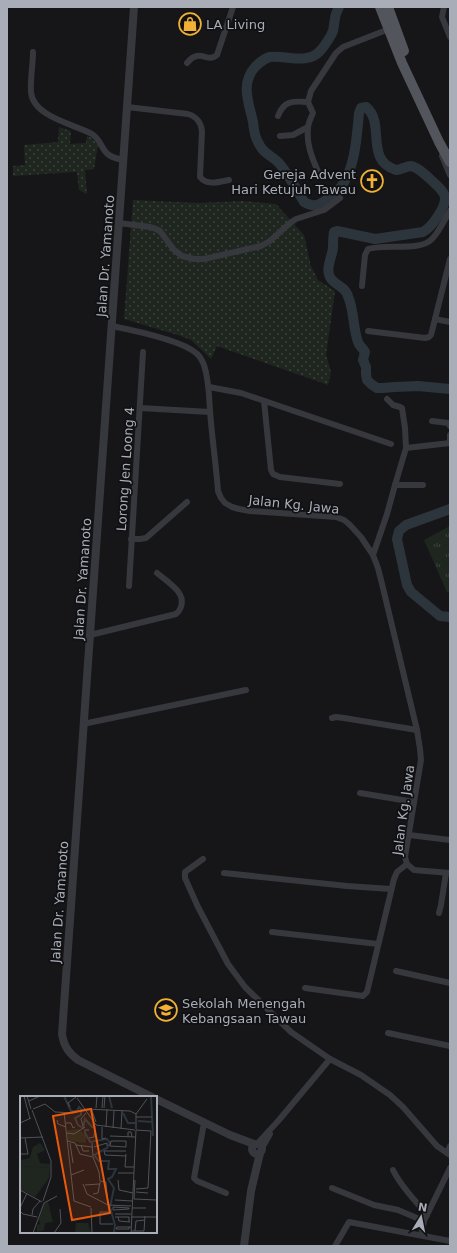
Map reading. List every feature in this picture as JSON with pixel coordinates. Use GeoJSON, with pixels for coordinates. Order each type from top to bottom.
{"type":"FeatureCollection","features":[{"type":"Feature","properties":{"kind":"main road"},"geometry":{"type":"LineString","coordinates":[[373,7],[390,26]]}},
{"type":"Feature","properties":{"kind":"main road"},"geometry":{"type":"LineString","coordinates":[[380,7],[408,62],[414,88],[442,150],[450,162]]}},
{"type":"Feature","properties":{"kind":"main road"},"geometry":{"type":"LineString","coordinates":[[390,7],[390,26]]}},
{"type":"Feature","properties":{"kind":"street"},"geometry":{"type":"LineString","coordinates":[[187,63],[192,57],[198,55],[211,58],[215,58],[218,55],[233,7]]}},
{"type":"Feature","properties":{"kind":"street"},"geometry":{"type":"LineString","coordinates":[[444,7],[442,17],[450,37]]}},
{"type":"Feature","properties":{"kind":"street","name":"Jalan Dr. Yamanoto"},"geometry":{"type":"LineString","coordinates":[[134,8],[62,1025],[63,1042],[66,1049],[78,1060],[150,1096]]}},
{"type":"Feature","properties":{"kind":"street"},"geometry":{"type":"LineString","coordinates":[[319,174],[311,156],[308,140],[308,127],[312,113],[308,102],[314,85],[336,53],[343,47],[390,26]]}},
{"type":"Feature","properties":{"kind":"street"},"geometry":{"type":"LineString","coordinates":[[33,52],[31,92],[32,99],[36,105],[56,119],[98,138],[106,153],[110,156],[123,160]]}},
{"type":"Feature","properties":{"kind":"street"},"geometry":{"type":"LineString","coordinates":[[278,116],[283,106],[287,104],[308,102]]}},
{"type":"Feature","properties":{"kind":"street"},"geometry":{"type":"LineString","coordinates":[[127,107],[188,114],[193,116],[201,125],[202,131],[200,177],[202,180],[213,183],[229,180]]}},
{"type":"Feature","properties":{"kind":"street"},"geometry":{"type":"LineString","coordinates":[[280,136],[293,134],[308,127]]}},
{"type":"Feature","properties":{"kind":"street"},"geometry":{"type":"LineString","coordinates":[[442,150],[442,156],[450,175]]}},
{"type":"Feature","properties":{"kind":"street"},"geometry":{"type":"LineString","coordinates":[[119,223],[156,229],[160,231],[174,250],[182,256],[194,259],[204,259],[261,246],[270,241],[290,222],[324,210],[340,198]]}},
{"type":"Feature","properties":{"kind":"street"},"geometry":{"type":"LineString","coordinates":[[362,286],[365,255],[368,249],[428,243],[450,211]]}},
{"type":"Feature","properties":{"kind":"street"},"geometry":{"type":"LineString","coordinates":[[368,331],[425,338],[429,337],[431,335],[450,260]]}},
{"type":"Feature","properties":{"kind":"street"},"geometry":{"type":"LineString","coordinates":[[435,318],[450,322]]}},
{"type":"Feature","properties":{"kind":"street","name":"Jalan Kg. Jawa"},"geometry":{"type":"LineString","coordinates":[[112,326],[186,346],[197,353],[203,362],[209,387],[218,490],[225,503],[236,508],[250,511],[336,517],[344,520],[354,529],[373,555],[380,574],[417,730],[420,749],[421,760],[405,857],[407,864],[414,870],[448,873]]}},
{"type":"Feature","properties":{"kind":"street","name":"Lorong Jen Loong 4"},"geometry":{"type":"LineString","coordinates":[[129,586],[143,352]]}},
{"type":"Feature","properties":{"kind":"street"},"geometry":{"type":"LineString","coordinates":[[209,387],[241,393],[391,444]]}},
{"type":"Feature","properties":{"kind":"street"},"geometry":{"type":"LineString","coordinates":[[373,555],[387,514],[406,448],[402,408],[400,406],[392,405],[387,399]]}},
{"type":"Feature","properties":{"kind":"street"},"geometry":{"type":"LineString","coordinates":[[264,401],[271,470],[273,474],[280,477],[340,484]]}},
{"type":"Feature","properties":{"kind":"street"},"geometry":{"type":"LineString","coordinates":[[140,408],[210,412]]}},
{"type":"Feature","properties":{"kind":"street"},"geometry":{"type":"LineString","coordinates":[[432,421],[448,423],[450,426]]}},
{"type":"Feature","properties":{"kind":"street"},"geometry":{"type":"LineString","coordinates":[[406,448],[450,443],[450,435]]}},
{"type":"Feature","properties":{"kind":"street"},"geometry":{"type":"LineString","coordinates":[[395,485],[423,485]]}},
{"type":"Feature","properties":{"kind":"street"},"geometry":{"type":"LineString","coordinates":[[131,539],[140,540],[146,538],[187,502]]}},
{"type":"Feature","properties":{"kind":"street"},"geometry":{"type":"LineString","coordinates":[[90,635],[176,614],[182,605],[179,592],[156,573]]}},
{"type":"Feature","properties":{"kind":"street"},"geometry":{"type":"LineString","coordinates":[[83,724],[246,690]]}},
{"type":"Feature","properties":{"kind":"street"},"geometry":{"type":"LineString","coordinates":[[332,718],[340,717],[417,730]]}},
{"type":"Feature","properties":{"kind":"street"},"geometry":{"type":"LineString","coordinates":[[360,793],[414,802]]}},
{"type":"Feature","properties":{"kind":"street"},"geometry":{"type":"LineString","coordinates":[[409,835],[450,840]]}},
{"type":"Feature","properties":{"kind":"street"},"geometry":{"type":"LineString","coordinates":[[203,859],[186,872],[185,878],[198,907],[228,964],[245,988],[291,1032],[330,1059],[361,1075],[390,1095],[408,1112],[436,1146],[448,1154],[450,1146]]}},
{"type":"Feature","properties":{"kind":"street"},"geometry":{"type":"LineString","coordinates":[[305,988],[363,996],[367,992],[394,879],[397,872],[407,864]]}},
{"type":"Feature","properties":{"kind":"street"},"geometry":{"type":"LineString","coordinates":[[224,873],[391,890]]}},
{"type":"Feature","properties":{"kind":"street"},"geometry":{"type":"LineString","coordinates":[[439,913],[442,906],[448,873]]}},
{"type":"Feature","properties":{"kind":"street"},"geometry":{"type":"LineString","coordinates":[[272,932],[378,944]]}},
{"type":"Feature","properties":{"kind":"street"},"geometry":{"type":"LineString","coordinates":[[396,971],[450,982]]}},
{"type":"Feature","properties":{"kind":"street"},"geometry":{"type":"LineString","coordinates":[[388,1033],[450,1046]]}},
{"type":"Feature","properties":{"kind":"street"},"geometry":{"type":"LineString","coordinates":[[244,1246],[256,1149],[330,1059]]}},
{"type":"Feature","properties":{"kind":"street"},"geometry":{"type":"LineString","coordinates":[[157,1099],[230,1135],[248,1147],[256,1149]]}},
{"type":"Feature","properties":{"kind":"street"},"geometry":{"type":"LineString","coordinates":[[204,1122],[194,1178],[197,1181],[226,1193]]}},
{"type":"Feature","properties":{"kind":"street"},"geometry":{"type":"LineString","coordinates":[[393,1170],[426,1218]]}},
{"type":"Feature","properties":{"kind":"street"},"geometry":{"type":"LineString","coordinates":[[421,1235],[426,1218],[450,1171]]}},
{"type":"Feature","properties":{"kind":"street"},"geometry":{"type":"LineString","coordinates":[[332,1188],[374,1205],[426,1218]]}},
{"type":"Feature","properties":{"kind":"street"},"geometry":{"type":"LineString","coordinates":[[336,1246],[349,1222],[450,1241]]}},
{"type":"Feature","properties":{"kind":"green space"},"geometry":{"type":"Polygon","coordinates":[[[59,127],[71,131],[70,144],[86,143],[87,136],[92,138],[98,145],[94,169],[85,170],[87,194],[79,190],[77,172],[13,176],[13,166],[25,165],[24,145],[58,142],[59,127]]]}},
{"type":"Feature","properties":{"kind":"green space"},"geometry":{"type":"Polygon","coordinates":[[[133,200],[199,203],[242,201],[276,204],[304,235],[311,266],[318,280],[335,291],[326,355],[331,372],[328,385],[217,346],[211,359],[191,340],[124,319],[133,200]]]}},
{"type":"Feature","properties":{"kind":"green space"},"geometry":{"type":"Polygon","coordinates":[[[450,526],[450,592],[447,592],[424,540],[450,526]]]}},
{"type":"Feature","properties":{"kind":"waterway"},"geometry":{"type":"LineString","coordinates":[[339,7],[332,33],[320,51],[315,55],[303,59],[270,57],[258,64],[250,73],[247,94],[255,134],[262,149],[276,160],[283,168],[304,202],[311,205],[317,205],[332,196],[345,181],[352,163],[359,113],[361,108],[366,107],[372,114],[375,122],[378,150],[386,165],[396,170],[409,166],[416,168],[441,190],[445,198],[442,209],[431,225],[423,232],[375,239],[337,231],[334,232],[333,248],[328,269],[330,277],[333,281],[345,290],[348,295],[358,342],[365,352],[363,360],[366,367],[367,380],[371,384],[377,388],[418,386],[450,389]]}},
{"type":"Feature","properties":{"kind":"waterway"},"geometry":{"type":"LineString","coordinates":[[450,509],[406,525],[399,531],[397,539],[407,585],[411,592],[440,616],[450,617]]}},
{"type":"Feature","properties":{"kind":"place","name":"LA Living"},"geometry":{"type":"Point","coordinates":[190,24]}},
{"type":"Feature","properties":{"kind":"place","name":"Gereja Advent Hari Ketujuh Tawau"},"geometry":{"type":"Point","coordinates":[372,181]}},
{"type":"Feature","properties":{"kind":"place","name":"Sekolah Menengah Kebangsaan Tawau"},"geometry":{"type":"Point","coordinates":[166,1010]}}]}
